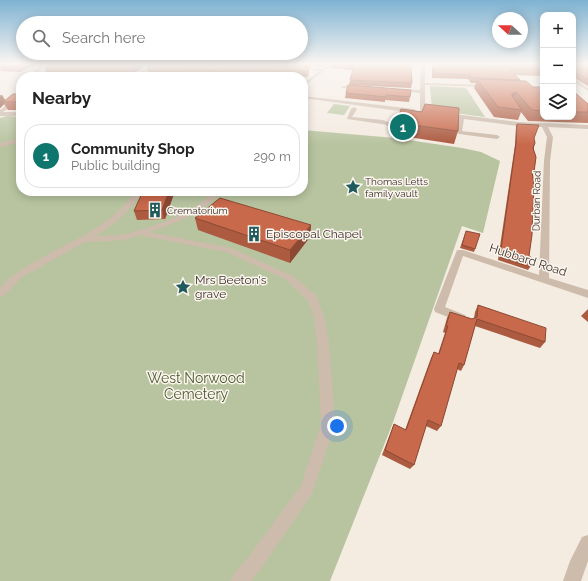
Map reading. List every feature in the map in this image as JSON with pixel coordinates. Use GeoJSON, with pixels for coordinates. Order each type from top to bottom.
{"type":"FeatureCollection","features":[{"type":"Feature","properties":{"kind":"street"},"geometry":{"type":"LineString","coordinates":[[409,91],[423,92],[422,113]]}},
{"type":"Feature","properties":{"kind":"street"},"geometry":{"type":"LineString","coordinates":[[0,113],[16,98]]}},
{"type":"Feature","properties":{"kind":"street"},"geometry":{"type":"LineString","coordinates":[[308,98],[356,108],[403,115],[412,111],[430,113]]}},
{"type":"Feature","properties":{"kind":"street"},"geometry":{"type":"LineString","coordinates":[[6,100],[14,100]]}},
{"type":"Feature","properties":{"kind":"street"},"geometry":{"type":"LineString","coordinates":[[356,108],[348,118],[383,122],[393,125]]}},
{"type":"Feature","properties":{"kind":"street"},"geometry":{"type":"LineString","coordinates":[[0,113],[16,114]]}},
{"type":"Feature","properties":{"kind":"street"},"geometry":{"type":"LineString","coordinates":[[438,114],[526,124],[588,127]]}},
{"type":"Feature","properties":{"kind":"street"},"geometry":{"type":"LineString","coordinates":[[462,117],[459,132],[497,137]]}},
{"type":"Feature","properties":{"kind":"street"},"geometry":{"type":"LineString","coordinates":[[521,117],[526,124]]}},
{"type":"Feature","properties":{"kind":"street","name":"Durban Road"},"geometry":{"type":"LineString","coordinates":[[544,125],[550,137],[547,161],[544,279]]}},
{"type":"Feature","properties":{"kind":"street"},"geometry":{"type":"LineString","coordinates":[[0,145],[16,141]]}},
{"type":"Feature","properties":{"kind":"street"},"geometry":{"type":"LineString","coordinates":[[0,293],[18,277],[119,217],[136,196]]}},
{"type":"Feature","properties":{"kind":"street"},"geometry":{"type":"LineString","coordinates":[[83,239],[125,237],[140,233],[173,222],[198,209],[213,196]]}},
{"type":"Feature","properties":{"kind":"street"},"geometry":{"type":"LineString","coordinates":[[140,233],[228,250],[290,278],[313,299],[319,317],[323,342],[328,424],[307,489],[256,562],[239,581]]}},
{"type":"Feature","properties":{"kind":"street","name":"Hubbard Road"},"geometry":{"type":"LineString","coordinates":[[468,320],[439,309],[460,252],[588,294]]}},
{"type":"Feature","properties":{"kind":"street"},"geometry":{"type":"LineString","coordinates":[[572,581],[576,567],[588,543]]}},
{"type":"Feature","properties":{"kind":"green space"},"geometry":{"type":"Polygon","coordinates":[[[430,91],[468,91],[485,117],[432,110],[430,91]]]}},
{"type":"Feature","properties":{"kind":"green space"},"geometry":{"type":"Polygon","coordinates":[[[334,104],[350,106],[344,115],[327,113],[334,104]]]}},
{"type":"Feature","properties":{"kind":"green space","name":"West Norwood Cemetery"},"geometry":{"type":"Polygon","coordinates":[[[7,116],[16,117],[16,196],[308,196],[308,130],[395,138],[462,148],[481,152],[500,161],[483,233],[462,226],[392,425],[330,581],[0,581],[0,118],[7,116]]]}},
{"type":"Feature","properties":{"kind":"building"},"geometry":{"type":"Polygon","coordinates":[[[346,91],[411,91],[410,97],[386,95],[386,97],[346,93],[346,91]]]}},
{"type":"Feature","properties":{"kind":"building"},"geometry":{"type":"Polygon","coordinates":[[[486,91],[540,91],[540,111],[532,110],[516,92],[512,94],[522,110],[498,107],[486,91]]]}},
{"type":"Feature","properties":{"kind":"building"},"geometry":{"type":"Polygon","coordinates":[[[13,94],[16,94],[16,102],[3,102],[13,94]]]}},
{"type":"Feature","properties":{"kind":"building"},"geometry":{"type":"Polygon","coordinates":[[[576,94],[588,104],[588,112],[576,112],[576,94]]]}},
{"type":"Feature","properties":{"kind":"building"},"geometry":{"type":"Polygon","coordinates":[[[425,104],[459,108],[458,131],[397,123],[401,109],[422,112],[425,104]]]}},
{"type":"Feature","properties":{"kind":"building"},"geometry":{"type":"Polygon","coordinates":[[[517,124],[539,125],[534,138],[535,143],[533,148],[536,157],[534,172],[532,171],[534,185],[532,235],[529,256],[531,257],[530,267],[500,257],[516,143],[517,124]]]}},
{"type":"Feature","properties":{"kind":"building"},"geometry":{"type":"Polygon","coordinates":[[[141,196],[167,196],[162,210],[134,211],[141,196]]]}},
{"type":"Feature","properties":{"kind":"building"},"geometry":{"type":"Polygon","coordinates":[[[220,198],[311,225],[290,250],[195,218],[220,198]]]}},
{"type":"Feature","properties":{"kind":"building"},"geometry":{"type":"Polygon","coordinates":[[[466,231],[480,234],[475,249],[462,245],[466,231]]]}},
{"type":"Feature","properties":{"kind":"building"},"geometry":{"type":"Polygon","coordinates":[[[478,305],[546,328],[545,342],[477,319],[464,365],[459,363],[441,426],[428,420],[414,465],[385,450],[394,424],[406,430],[434,352],[439,354],[448,326],[446,326],[450,312],[472,319],[477,317],[478,305]]]}},
{"type":"Feature","properties":{"kind":"place","name":"Community Shop"},"geometry":{"type":"Point","coordinates":[403,127]}},
{"type":"Feature","properties":{"kind":"place","name":"Thomas Letts family vault"},"geometry":{"type":"Point","coordinates":[353,187]}},
{"type":"Feature","properties":{"kind":"place","name":"Crematorium"},"geometry":{"type":"Point","coordinates":[155,210]}},
{"type":"Feature","properties":{"kind":"place","name":"Episcopal Chapel"},"geometry":{"type":"Point","coordinates":[254,234]}},
{"type":"Feature","properties":{"kind":"place","name":"Mrs Beeton's grave"},"geometry":{"type":"Point","coordinates":[183,287]}}]}
